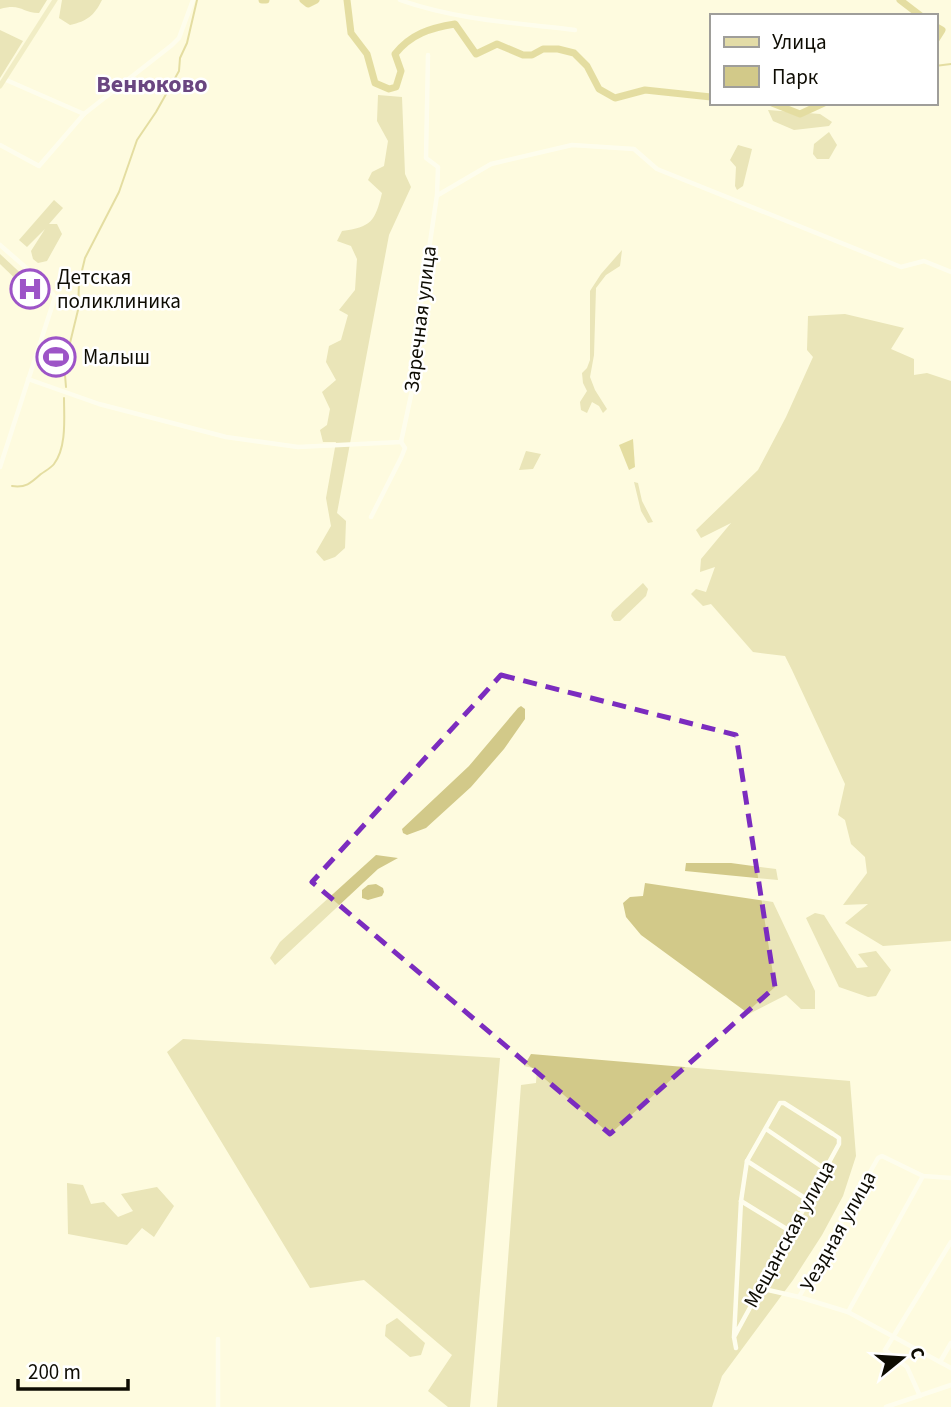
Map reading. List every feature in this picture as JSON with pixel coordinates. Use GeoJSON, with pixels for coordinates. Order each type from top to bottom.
{"type":"FeatureCollection","features":[{"type":"Feature","properties":{"kind":"main road"},"geometry":{"type":"LineString","coordinates":[[0,86],[55,0]]}},
{"type":"Feature","properties":{"kind":"street"},"geometry":{"type":"LineString","coordinates":[[0,145],[39,166],[84,114],[180,38],[193,0]]}},
{"type":"Feature","properties":{"kind":"street"},"geometry":{"type":"LineString","coordinates":[[400,0],[467,17],[575,30]]}},
{"type":"Feature","properties":{"kind":"street","name":"Заречная улица"},"geometry":{"type":"LineString","coordinates":[[371,517],[405,448],[401,442],[416,372],[418,324],[437,195],[438,167],[426,158],[428,55]]}},
{"type":"Feature","properties":{"kind":"street"},"geometry":{"type":"LineString","coordinates":[[4,79],[84,114]]}},
{"type":"Feature","properties":{"kind":"street"},"geometry":{"type":"LineString","coordinates":[[437,195],[491,164],[572,145],[634,149],[657,169],[901,268],[923,261],[951,272]]}},
{"type":"Feature","properties":{"kind":"street"},"geometry":{"type":"LineString","coordinates":[[0,245],[46,285],[55,297],[0,467]]}},
{"type":"Feature","properties":{"kind":"street"},"geometry":{"type":"LineString","coordinates":[[28,379],[99,404],[226,437],[298,446],[355,446],[401,442]]}},
{"type":"Feature","properties":{"kind":"street","name":"Мещанская улица"},"geometry":{"type":"LineString","coordinates":[[734,1337],[839,1144],[839,1138],[784,1103],[780,1103],[766,1129]]}},
{"type":"Feature","properties":{"kind":"street"},"geometry":{"type":"LineString","coordinates":[[736,1348],[734,1337],[741,1201],[747,1161],[766,1129],[825,1170]]}},
{"type":"Feature","properties":{"kind":"street","name":"Уездная улица"},"geometry":{"type":"LineString","coordinates":[[923,1176],[882,1156],[878,1158],[799,1297],[848,1312],[951,1368]]}},
{"type":"Feature","properties":{"kind":"street"},"geometry":{"type":"LineString","coordinates":[[747,1161],[808,1200]]}},
{"type":"Feature","properties":{"kind":"street"},"geometry":{"type":"LineString","coordinates":[[848,1312],[923,1176],[949,1178],[951,1186]]}},
{"type":"Feature","properties":{"kind":"street"},"geometry":{"type":"LineString","coordinates":[[741,1201],[790,1231]]}},
{"type":"Feature","properties":{"kind":"street"},"geometry":{"type":"LineString","coordinates":[[920,1396],[907,1367],[885,1350],[951,1241]]}},
{"type":"Feature","properties":{"kind":"street"},"geometry":{"type":"LineString","coordinates":[[759,1288],[799,1297]]}},
{"type":"Feature","properties":{"kind":"street"},"geometry":{"type":"LineString","coordinates":[[218,1339],[218,1407]]}},
{"type":"Feature","properties":{"kind":"street"},"geometry":{"type":"LineString","coordinates":[[940,1362],[951,1343]]}},
{"type":"Feature","properties":{"kind":"street"},"geometry":{"type":"LineString","coordinates":[[886,1407],[951,1385]]}},
{"type":"Feature","properties":{"kind":"highlighted area"},"geometry":{"type":"Polygon","coordinates":[[[501,675],[736,735],[775,987],[610,1134],[312,882],[501,675]]]}},
{"type":"Feature","properties":{"kind":"green space"},"geometry":{"type":"Polygon","coordinates":[[[0,0],[47,0],[39,13],[33,13],[13,7],[0,9],[0,0]]]}},
{"type":"Feature","properties":{"kind":"green space"},"geometry":{"type":"Polygon","coordinates":[[[62,0],[102,0],[89,17],[70,25],[59,18],[62,0]]]}},
{"type":"Feature","properties":{"kind":"green space"},"geometry":{"type":"Polygon","coordinates":[[[0,30],[23,41],[0,78],[0,30]]]}},
{"type":"Feature","properties":{"kind":"green space"},"geometry":{"type":"Polygon","coordinates":[[[378,95],[402,97],[405,174],[411,187],[389,235],[337,513],[346,521],[345,548],[335,557],[324,561],[316,552],[331,526],[326,498],[336,442],[323,442],[320,430],[327,425],[330,409],[322,392],[336,380],[326,362],[329,346],[341,340],[348,315],[339,310],[355,290],[357,259],[351,246],[337,241],[342,231],[366,225],[374,217],[382,193],[368,180],[372,172],[384,166],[388,141],[377,121],[378,95]]]}},
{"type":"Feature","properties":{"kind":"green space"},"geometry":{"type":"Polygon","coordinates":[[[768,110],[820,114],[832,122],[829,126],[794,130],[773,121],[768,110]]]}},
{"type":"Feature","properties":{"kind":"green space"},"geometry":{"type":"Polygon","coordinates":[[[829,132],[837,145],[829,159],[817,159],[813,154],[814,144],[829,132]]]}},
{"type":"Feature","properties":{"kind":"green space"},"geometry":{"type":"Polygon","coordinates":[[[738,145],[752,149],[743,186],[737,190],[736,167],[730,160],[738,145]]]}},
{"type":"Feature","properties":{"kind":"green space"},"geometry":{"type":"Polygon","coordinates":[[[54,200],[63,208],[49,224],[57,224],[62,234],[47,261],[38,263],[33,259],[31,251],[45,229],[27,247],[19,240],[54,200]]]}},
{"type":"Feature","properties":{"kind":"green space"},"geometry":{"type":"Polygon","coordinates":[[[622,250],[620,266],[606,275],[596,288],[594,355],[590,377],[607,409],[603,413],[599,406],[592,402],[587,413],[581,410],[580,402],[587,391],[582,373],[590,360],[590,291],[622,250]]]}},
{"type":"Feature","properties":{"kind":"green space"},"geometry":{"type":"Polygon","coordinates":[[[0,254],[29,281],[24,287],[0,264],[0,254]]]}},
{"type":"Feature","properties":{"kind":"green space"},"geometry":{"type":"Polygon","coordinates":[[[845,314],[904,328],[891,349],[914,359],[914,375],[927,373],[951,381],[951,941],[883,946],[845,923],[868,904],[843,905],[867,873],[865,857],[851,844],[845,820],[838,815],[845,784],[792,670],[785,656],[753,652],[711,604],[703,606],[691,594],[696,589],[706,592],[715,567],[700,572],[701,559],[731,523],[701,538],[696,530],[758,470],[813,357],[807,350],[808,316],[845,314]]]}},
{"type":"Feature","properties":{"kind":"green space","name":"Малыш"},"geometry":{"type":"Polygon","coordinates":[[[53,346],[64,350],[58,368],[47,365],[53,346]]]}},
{"type":"Feature","properties":{"kind":"green space"},"geometry":{"type":"Polygon","coordinates":[[[526,451],[541,454],[533,469],[519,470],[526,451]]]}},
{"type":"Feature","properties":{"kind":"green space"},"geometry":{"type":"Polygon","coordinates":[[[634,482],[638,483],[642,501],[653,522],[648,523],[641,511],[634,482]]]}},
{"type":"Feature","properties":{"kind":"green space"},"geometry":{"type":"Polygon","coordinates":[[[643,583],[648,589],[646,596],[620,621],[614,621],[612,612],[643,583]]]}},
{"type":"Feature","properties":{"kind":"green space"},"geometry":{"type":"Polygon","coordinates":[[[521,706],[525,709],[525,719],[504,749],[471,787],[426,828],[407,835],[403,833],[402,829],[469,766],[521,706]]]}},
{"type":"Feature","properties":{"kind":"green space"},"geometry":{"type":"Polygon","coordinates":[[[376,855],[398,858],[378,869],[275,965],[270,958],[280,942],[376,855]]]}},
{"type":"Feature","properties":{"kind":"green space"},"geometry":{"type":"Polygon","coordinates":[[[686,863],[731,863],[776,869],[778,880],[685,871],[686,863]]]}},
{"type":"Feature","properties":{"kind":"green space"},"geometry":{"type":"Polygon","coordinates":[[[645,883],[773,902],[815,991],[815,1009],[801,1009],[786,995],[749,1014],[641,935],[626,917],[623,903],[630,897],[643,896],[645,883]]]}},
{"type":"Feature","properties":{"kind":"green space"},"geometry":{"type":"Polygon","coordinates":[[[376,884],[383,888],[382,896],[368,900],[362,898],[362,890],[368,885],[376,884]]]}},
{"type":"Feature","properties":{"kind":"green space"},"geometry":{"type":"Polygon","coordinates":[[[815,913],[824,915],[857,968],[868,967],[858,954],[876,951],[891,970],[876,996],[868,997],[839,987],[806,918],[815,913]]]}},
{"type":"Feature","properties":{"kind":"green space"},"geometry":{"type":"Polygon","coordinates":[[[183,1039],[500,1058],[470,1407],[448,1407],[428,1391],[452,1355],[364,1280],[310,1288],[167,1052],[183,1039]]]}},
{"type":"Feature","properties":{"kind":"green space"},"geometry":{"type":"Polygon","coordinates":[[[531,1054],[850,1081],[856,1156],[843,1196],[793,1280],[722,1376],[712,1407],[497,1407],[521,1085],[536,1083],[537,1069],[524,1066],[531,1054]]]}},
{"type":"Feature","properties":{"kind":"green space"},"geometry":{"type":"Polygon","coordinates":[[[67,1183],[83,1185],[91,1204],[104,1202],[118,1217],[133,1211],[121,1194],[157,1187],[174,1206],[154,1237],[142,1228],[127,1245],[68,1234],[67,1183]]]}},
{"type":"Feature","properties":{"kind":"green space"},"geometry":{"type":"Polygon","coordinates":[[[397,1318],[425,1343],[421,1355],[410,1357],[385,1336],[386,1325],[397,1318]]]}},
{"type":"Feature","properties":{"kind":"shaded area"},"geometry":{"type":"Polygon","coordinates":[[[633,439],[635,467],[629,470],[619,445],[633,439]]]}},
{"type":"Feature","properties":{"kind":"waterway"},"geometry":{"type":"LineString","coordinates":[[66,387],[65,375],[70,361],[70,343],[78,310],[79,283],[85,258],[119,192],[137,140],[179,71],[180,58],[187,43],[197,0]]}},
{"type":"Feature","properties":{"kind":"waterway"},"geometry":{"type":"LineString","coordinates":[[303,0],[308,4],[316,0]]}},
{"type":"Feature","properties":{"kind":"waterway"},"geometry":{"type":"LineString","coordinates":[[347,0],[351,33],[367,54],[375,83],[389,89],[396,87],[401,71],[395,54],[401,47],[422,33],[455,24],[476,54],[497,44],[523,55],[532,55],[543,49],[574,53],[587,66],[599,89],[615,98],[645,90],[710,97]]}},
{"type":"Feature","properties":{"kind":"waterway"},"geometry":{"type":"LineString","coordinates":[[900,0],[918,14]]}},
{"type":"Feature","properties":{"kind":"waterway"},"geometry":{"type":"LineString","coordinates":[[937,27],[942,30],[937,38]]}},
{"type":"Feature","properties":{"kind":"waterway"},"geometry":{"type":"LineString","coordinates":[[937,66],[951,64]]}},
{"type":"Feature","properties":{"kind":"waterway"},"geometry":{"type":"LineString","coordinates":[[777,105],[800,114],[820,105]]}},
{"type":"Feature","properties":{"kind":"waterway"},"geometry":{"type":"LineString","coordinates":[[12,486],[31,482],[53,465],[58,457],[64,432],[64,398]]}},
{"type":"Feature","properties":{"kind":"place","name":"Детская поликлиника"},"geometry":{"type":"Point","coordinates":[30,289]}},
{"type":"Feature","properties":{"kind":"place","name":"Малыш"},"geometry":{"type":"Point","coordinates":[56,357]}},
{"type":"Feature","properties":{"kind":"district","name":"Венюково"},"geometry":{"type":"Point","coordinates":[152,84]}}]}
